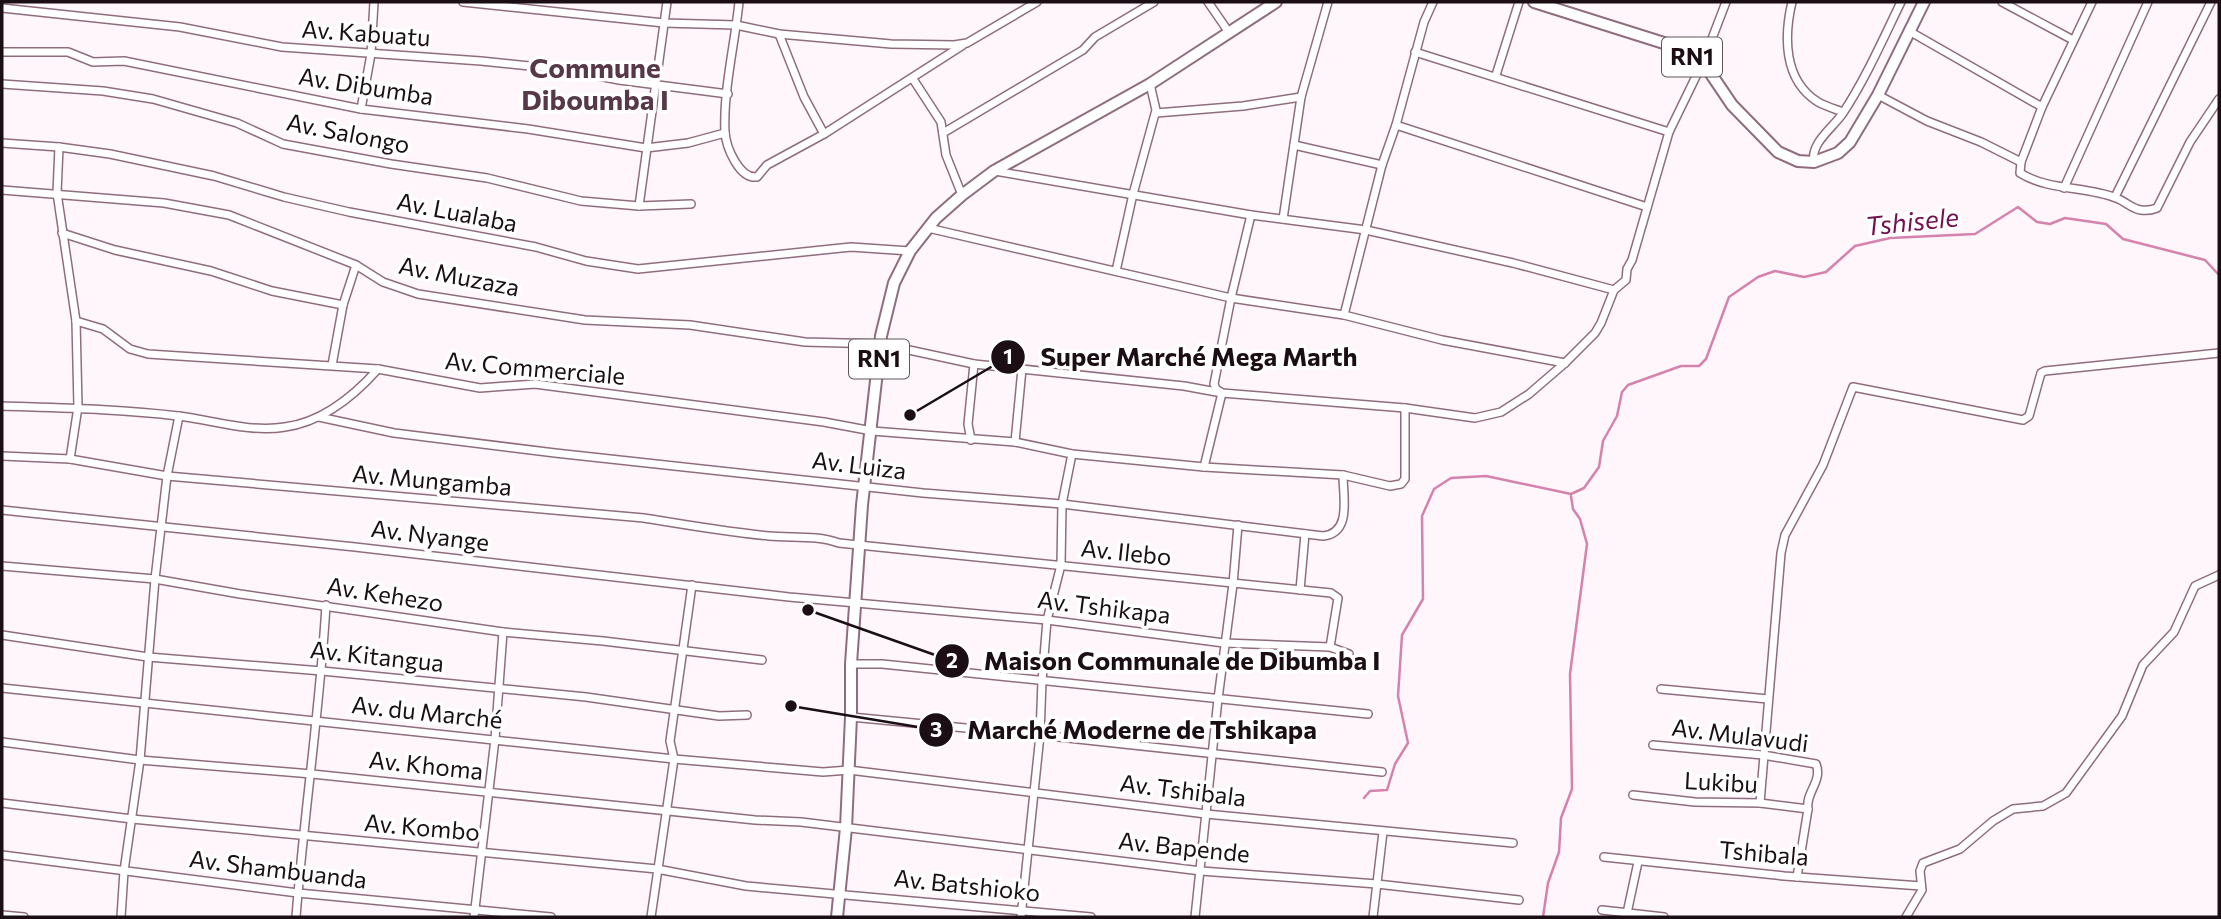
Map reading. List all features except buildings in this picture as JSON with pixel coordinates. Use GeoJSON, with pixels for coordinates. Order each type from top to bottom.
{"type":"FeatureCollection","features":[{"type":"Feature","properties":{"kind":"highway","name":"RN1"},"geometry":{"type":"LineString","coordinates":[[837,917],[846,828],[854,603],[864,486],[881,336],[894,283],[910,251],[928,228],[962,195],[994,171],[1150,84],[1276,2]]}},
{"type":"Feature","properties":{"kind":"highway","name":"RN1"},"geometry":{"type":"LineString","coordinates":[[1534,2],[1667,44],[1703,62],[1732,105],[1778,152],[1798,161],[1814,162]]}},
{"type":"Feature","properties":{"kind":"highway"},"geometry":{"type":"LineString","coordinates":[[1814,162],[1838,153],[1850,142],[1878,96],[1924,2]]}},
{"type":"Feature","properties":{"kind":"street"},"geometry":{"type":"LineString","coordinates":[[361,109],[371,54],[374,2]]}},
{"type":"Feature","properties":{"kind":"street"},"geometry":{"type":"LineString","coordinates":[[463,2],[664,23],[736,25],[779,34],[891,44],[967,43]]}},
{"type":"Feature","properties":{"kind":"street"},"geometry":{"type":"LineString","coordinates":[[639,206],[667,2]]}},
{"type":"Feature","properties":{"kind":"street"},"geometry":{"type":"LineString","coordinates":[[739,2],[725,133],[733,156],[751,178],[757,177],[767,166],[824,134],[1037,2]]}},
{"type":"Feature","properties":{"kind":"street"},"geometry":{"type":"LineString","coordinates":[[943,133],[1083,50],[1095,37],[1154,2]]}},
{"type":"Feature","properties":{"kind":"street"},"geometry":{"type":"LineString","coordinates":[[1208,2],[1228,31]]}},
{"type":"Feature","properties":{"kind":"street"},"geometry":{"type":"LineString","coordinates":[[1283,219],[1301,97],[1328,2]]}},
{"type":"Feature","properties":{"kind":"street"},"geometry":{"type":"LineString","coordinates":[[1343,315],[1382,165],[1396,125],[1427,11],[1433,2]]}},
{"type":"Feature","properties":{"kind":"street"},"geometry":{"type":"LineString","coordinates":[[1496,75],[1519,2]]}},
{"type":"Feature","properties":{"kind":"street","name":"Av. Muzaza"},"geometry":{"type":"LineString","coordinates":[[2,190],[164,203],[229,215],[356,265],[383,282],[418,294],[585,320],[690,325],[805,342],[881,344],[974,364],[1184,386],[1222,393],[1405,408],[1475,418],[1501,412],[1529,394],[1595,333],[1614,290],[1626,280],[1669,132],[1703,62],[1727,2]]}},
{"type":"Feature","properties":{"kind":"street"},"geometry":{"type":"LineString","coordinates":[[1792,2],[1787,34],[1788,61],[1801,86],[1817,101],[1843,112]]}},
{"type":"Feature","properties":{"kind":"street"},"geometry":{"type":"LineString","coordinates":[[1814,162],[1812,153],[1815,146],[1843,112],[1863,79],[1901,2]]}},
{"type":"Feature","properties":{"kind":"street"},"geometry":{"type":"LineString","coordinates":[[2002,2],[2014,5],[2073,40]]}},
{"type":"Feature","properties":{"kind":"street"},"geometry":{"type":"LineString","coordinates":[[2092,2],[2042,107],[2021,162],[2020,173],[2064,188],[2115,197],[2139,210],[2157,208],[2190,142],[2219,99]]}},
{"type":"Feature","properties":{"kind":"street"},"geometry":{"type":"LineString","coordinates":[[2064,188],[2148,2]]}},
{"type":"Feature","properties":{"kind":"street"},"geometry":{"type":"LineString","coordinates":[[2115,197],[2211,2]]}},
{"type":"Feature","properties":{"kind":"street","name":"Av. Kabuatu"},"geometry":{"type":"LineString","coordinates":[[2,8],[180,27],[282,47],[481,61],[728,94]]}},
{"type":"Feature","properties":{"kind":"street"},"geometry":{"type":"LineString","coordinates":[[1909,31],[2042,107]]}},
{"type":"Feature","properties":{"kind":"street"},"geometry":{"type":"LineString","coordinates":[[779,34],[804,97],[824,134]]}},
{"type":"Feature","properties":{"kind":"street","name":"Av. Dibumba"},"geometry":{"type":"LineString","coordinates":[[2,52],[68,52],[93,62],[124,61],[361,109],[528,129],[646,148],[688,143],[725,133]]}},
{"type":"Feature","properties":{"kind":"street"},"geometry":{"type":"LineString","coordinates":[[1415,52],[1496,75],[1669,132]]}},
{"type":"Feature","properties":{"kind":"street"},"geometry":{"type":"LineString","coordinates":[[913,79],[941,122],[946,155],[962,195]]}},
{"type":"Feature","properties":{"kind":"street","name":"Av. Salongo"},"geometry":{"type":"LineString","coordinates":[[2,84],[103,91],[153,99],[237,122],[283,144],[487,178],[581,201],[639,206],[691,204]]}},
{"type":"Feature","properties":{"kind":"street"},"geometry":{"type":"LineString","coordinates":[[1116,271],[1133,194],[1156,113],[1150,84]]}},
{"type":"Feature","properties":{"kind":"street"},"geometry":{"type":"LineString","coordinates":[[1878,96],[1927,121],[1981,142],[2021,162]]}},
{"type":"Feature","properties":{"kind":"street"},"geometry":{"type":"LineString","coordinates":[[1156,113],[1243,106],[1301,97]]}},
{"type":"Feature","properties":{"kind":"street"},"geometry":{"type":"LineString","coordinates":[[1396,125],[1647,207]]}},
{"type":"Feature","properties":{"kind":"street","name":"Av. Lualaba"},"geometry":{"type":"LineString","coordinates":[[2,143],[59,146],[214,176],[284,197],[349,212],[536,247],[586,261],[638,269],[851,247],[910,251]]}},
{"type":"Feature","properties":{"kind":"street"},"geometry":{"type":"LineString","coordinates":[[1294,145],[1382,165]]}},
{"type":"Feature","properties":{"kind":"street"},"geometry":{"type":"LineString","coordinates":[[59,146],[57,193],[76,321],[78,407],[70,459]]}},
{"type":"Feature","properties":{"kind":"street"},"geometry":{"type":"LineString","coordinates":[[994,171],[1251,215],[1366,230],[1513,263],[1614,290]]}},
{"type":"Feature","properties":{"kind":"street"},"geometry":{"type":"LineString","coordinates":[[1204,467],[1222,393],[1214,384],[1251,215]]}},
{"type":"Feature","properties":{"kind":"street"},"geometry":{"type":"LineString","coordinates":[[928,228],[1231,298],[1343,315],[1442,340],[1565,363]]}},
{"type":"Feature","properties":{"kind":"street"},"geometry":{"type":"LineString","coordinates":[[62,233],[115,250],[211,271],[272,291],[343,305]]}},
{"type":"Feature","properties":{"kind":"street"},"geometry":{"type":"LineString","coordinates":[[332,365],[343,305],[356,265]]}},
{"type":"Feature","properties":{"kind":"street","name":"Av. Commerciale"},"geometry":{"type":"LineString","coordinates":[[76,321],[103,329],[130,349],[148,354],[378,369],[480,388],[535,384],[824,422],[872,431],[1014,442],[1072,454],[1204,467],[1343,475],[1390,485],[1401,484],[1405,479],[1405,408]]}},
{"type":"Feature","properties":{"kind":"street"},"geometry":{"type":"LineString","coordinates":[[1760,803],[1781,553],[1785,535],[1823,465],[1853,387],[2023,420],[2029,416],[2042,373],[2045,371],[2219,354]]}},
{"type":"Feature","properties":{"kind":"street"},"geometry":{"type":"LineString","coordinates":[[971,440],[968,424],[974,364]]}},
{"type":"Feature","properties":{"kind":"street"},"geometry":{"type":"LineString","coordinates":[[2,406],[78,407],[179,416],[262,429],[286,427],[319,417],[358,391],[378,369]]}},
{"type":"Feature","properties":{"kind":"street"},"geometry":{"type":"LineString","coordinates":[[1014,442],[1022,369]]}},
{"type":"Feature","properties":{"kind":"street"},"geometry":{"type":"LineString","coordinates":[[121,917],[124,871],[140,760],[155,579],[167,477],[179,416]]}},
{"type":"Feature","properties":{"kind":"street","name":"Av. Luiza"},"geometry":{"type":"LineString","coordinates":[[319,417],[394,433],[1305,534],[1332,535],[1339,529],[1344,520],[1343,475]]}},
{"type":"Feature","properties":{"kind":"street"},"geometry":{"type":"LineString","coordinates":[[1021,914],[1040,735],[1047,620],[1062,565],[1062,505],[1072,454]]}},
{"type":"Feature","properties":{"kind":"street","name":"Av. Mungamba"},"geometry":{"type":"LineString","coordinates":[[2,456],[70,459],[167,477],[644,518],[718,531],[800,539],[819,537],[839,543],[859,543]]}},
{"type":"Feature","properties":{"kind":"street","name":"Av. Nyange"},"geometry":{"type":"LineString","coordinates":[[2,510],[854,603]]}},
{"type":"Feature","properties":{"kind":"street"},"geometry":{"type":"LineString","coordinates":[[1195,917],[1238,525]]}},
{"type":"Feature","properties":{"kind":"street"},"geometry":{"type":"LineString","coordinates":[[1300,590],[1305,534]]}},
{"type":"Feature","properties":{"kind":"street","name":"Av. Ilebo"},"geometry":{"type":"LineString","coordinates":[[859,543],[1337,595],[1330,647]]}},
{"type":"Feature","properties":{"kind":"street","name":"Av. Kehezo"},"geometry":{"type":"LineString","coordinates":[[2,566],[155,579],[503,632],[762,660]]}},
{"type":"Feature","properties":{"kind":"street"},"geometry":{"type":"LineString","coordinates":[[1906,917],[1920,892],[1920,871],[1923,863],[1960,849],[1993,821],[2013,809],[2043,806],[2066,793],[2122,716],[2134,690],[2137,675],[2174,632],[2195,586],[2219,575]]}},
{"type":"Feature","properties":{"kind":"street"},"geometry":{"type":"LineString","coordinates":[[651,917],[674,759],[670,741],[692,585]]}},
{"type":"Feature","properties":{"kind":"street","name":"Av. Tshikapa"},"geometry":{"type":"LineString","coordinates":[[854,603],[1047,620],[1224,643],[1330,647],[1349,654]]}},
{"type":"Feature","properties":{"kind":"street"},"geometry":{"type":"LineString","coordinates":[[296,917],[322,671],[326,605]]}},
{"type":"Feature","properties":{"kind":"street"},"geometry":{"type":"LineString","coordinates":[[475,914],[495,739],[503,632]]}},
{"type":"Feature","properties":{"kind":"street","name":"Av. Kitangua"},"geometry":{"type":"LineString","coordinates":[[2,635],[148,657],[586,697],[719,716],[747,715]]}},
{"type":"Feature","properties":{"kind":"street"},"geometry":{"type":"LineString","coordinates":[[851,664],[882,664],[1368,715]]}},
{"type":"Feature","properties":{"kind":"street","name":"Av. du Marché"},"geometry":{"type":"LineString","coordinates":[[2,688],[674,759],[823,772],[849,770]]}},
{"type":"Feature","properties":{"kind":"street"},"geometry":{"type":"LineString","coordinates":[[1661,689],[1768,699]]}},
{"type":"Feature","properties":{"kind":"street"},"geometry":{"type":"LineString","coordinates":[[851,717],[1382,772]]}},
{"type":"Feature","properties":{"kind":"street","name":"Av. Khoma"},"geometry":{"type":"LineString","coordinates":[[2,742],[140,760],[312,774],[846,828]]}},
{"type":"Feature","properties":{"kind":"street","name":"Av. Mulavudi"},"geometry":{"type":"LineString","coordinates":[[1653,745],[1763,755],[1817,766],[1815,789],[1807,800],[1808,809]]}},
{"type":"Feature","properties":{"kind":"street","name":"Av. Tshibala"},"geometry":{"type":"LineString","coordinates":[[849,770],[1206,814],[1513,843]]}},
{"type":"Feature","properties":{"kind":"street","name":"Lukibu"},"geometry":{"type":"LineString","coordinates":[[1633,795],[1695,803],[1760,803],[1808,809]]}},
{"type":"Feature","properties":{"kind":"street","name":"Av. Kombo"},"geometry":{"type":"LineString","coordinates":[[2,803],[132,819],[657,869],[746,886],[839,893]]}},
{"type":"Feature","properties":{"kind":"street"},"geometry":{"type":"LineString","coordinates":[[1797,877],[1808,809]]}},
{"type":"Feature","properties":{"kind":"street","name":"Av. Bapende"},"geometry":{"type":"LineString","coordinates":[[846,828],[1201,872],[1377,884],[1519,900]]}},
{"type":"Feature","properties":{"kind":"street"},"geometry":{"type":"LineString","coordinates":[[1373,917],[1383,832]]}},
{"type":"Feature","properties":{"kind":"street","name":"Av. Shambuanda"},"geometry":{"type":"LineString","coordinates":[[2,855],[475,914],[551,917]]}},
{"type":"Feature","properties":{"kind":"street","name":"Tshibala"},"geometry":{"type":"LineString","coordinates":[[1604,857],[1797,877],[1921,886]]}},
{"type":"Feature","properties":{"kind":"street"},"geometry":{"type":"LineString","coordinates":[[1627,913],[1638,862]]}},
{"type":"Feature","properties":{"kind":"street","name":"Av. Batshioko"},"geometry":{"type":"LineString","coordinates":[[839,893],[1021,914],[1091,917]]}},
{"type":"Feature","properties":{"kind":"street"},"geometry":{"type":"LineString","coordinates":[[1602,910],[1664,917]]}},
{"type":"Feature","properties":{"kind":"street"},"geometry":{"type":"LineString","coordinates":[[2,915],[24,917]]}},
{"type":"Feature","properties":{"kind":"waterway","name":"Tshisele"},"geometry":{"type":"LineString","coordinates":[[1364,798],[1370,791],[1387,790],[1395,764],[1408,743],[1398,696],[1402,635],[1423,599],[1422,516],[1434,489],[1451,478],[1486,476],[1571,494],[1584,488],[1599,467],[1603,441],[1617,416],[1622,392],[1628,385],[1681,366],[1699,366],[1706,359],[1729,297],[1758,277],[1775,271],[1804,277],[1826,272],[1855,246],[1890,238],[1975,234],[2018,207],[2037,222],[2050,224],[2065,218],[2106,224],[2123,239],[2205,260],[2219,275]]}},
{"type":"Feature","properties":{"kind":"waterway"},"geometry":{"type":"LineString","coordinates":[[1543,917],[1548,883],[1559,852],[1561,818],[1572,789],[1570,674],[1587,544],[1580,519],[1573,509],[1571,496]]}},
{"type":"Feature","properties":{"kind":"place","name":"Super Marché Mega Marth"},"geometry":{"type":"Point","coordinates":[910,415]}},
{"type":"Feature","properties":{"kind":"place","name":"Maison Communale de Dibumba I"},"geometry":{"type":"Point","coordinates":[808,610]}},
{"type":"Feature","properties":{"kind":"place","name":"Marché Moderne de Tshikapa"},"geometry":{"type":"Point","coordinates":[791,706]}},
{"type":"Feature","properties":{"kind":"district","name":"Commune Diboumba I"},"geometry":{"type":"Point","coordinates":[595,84]}}]}
